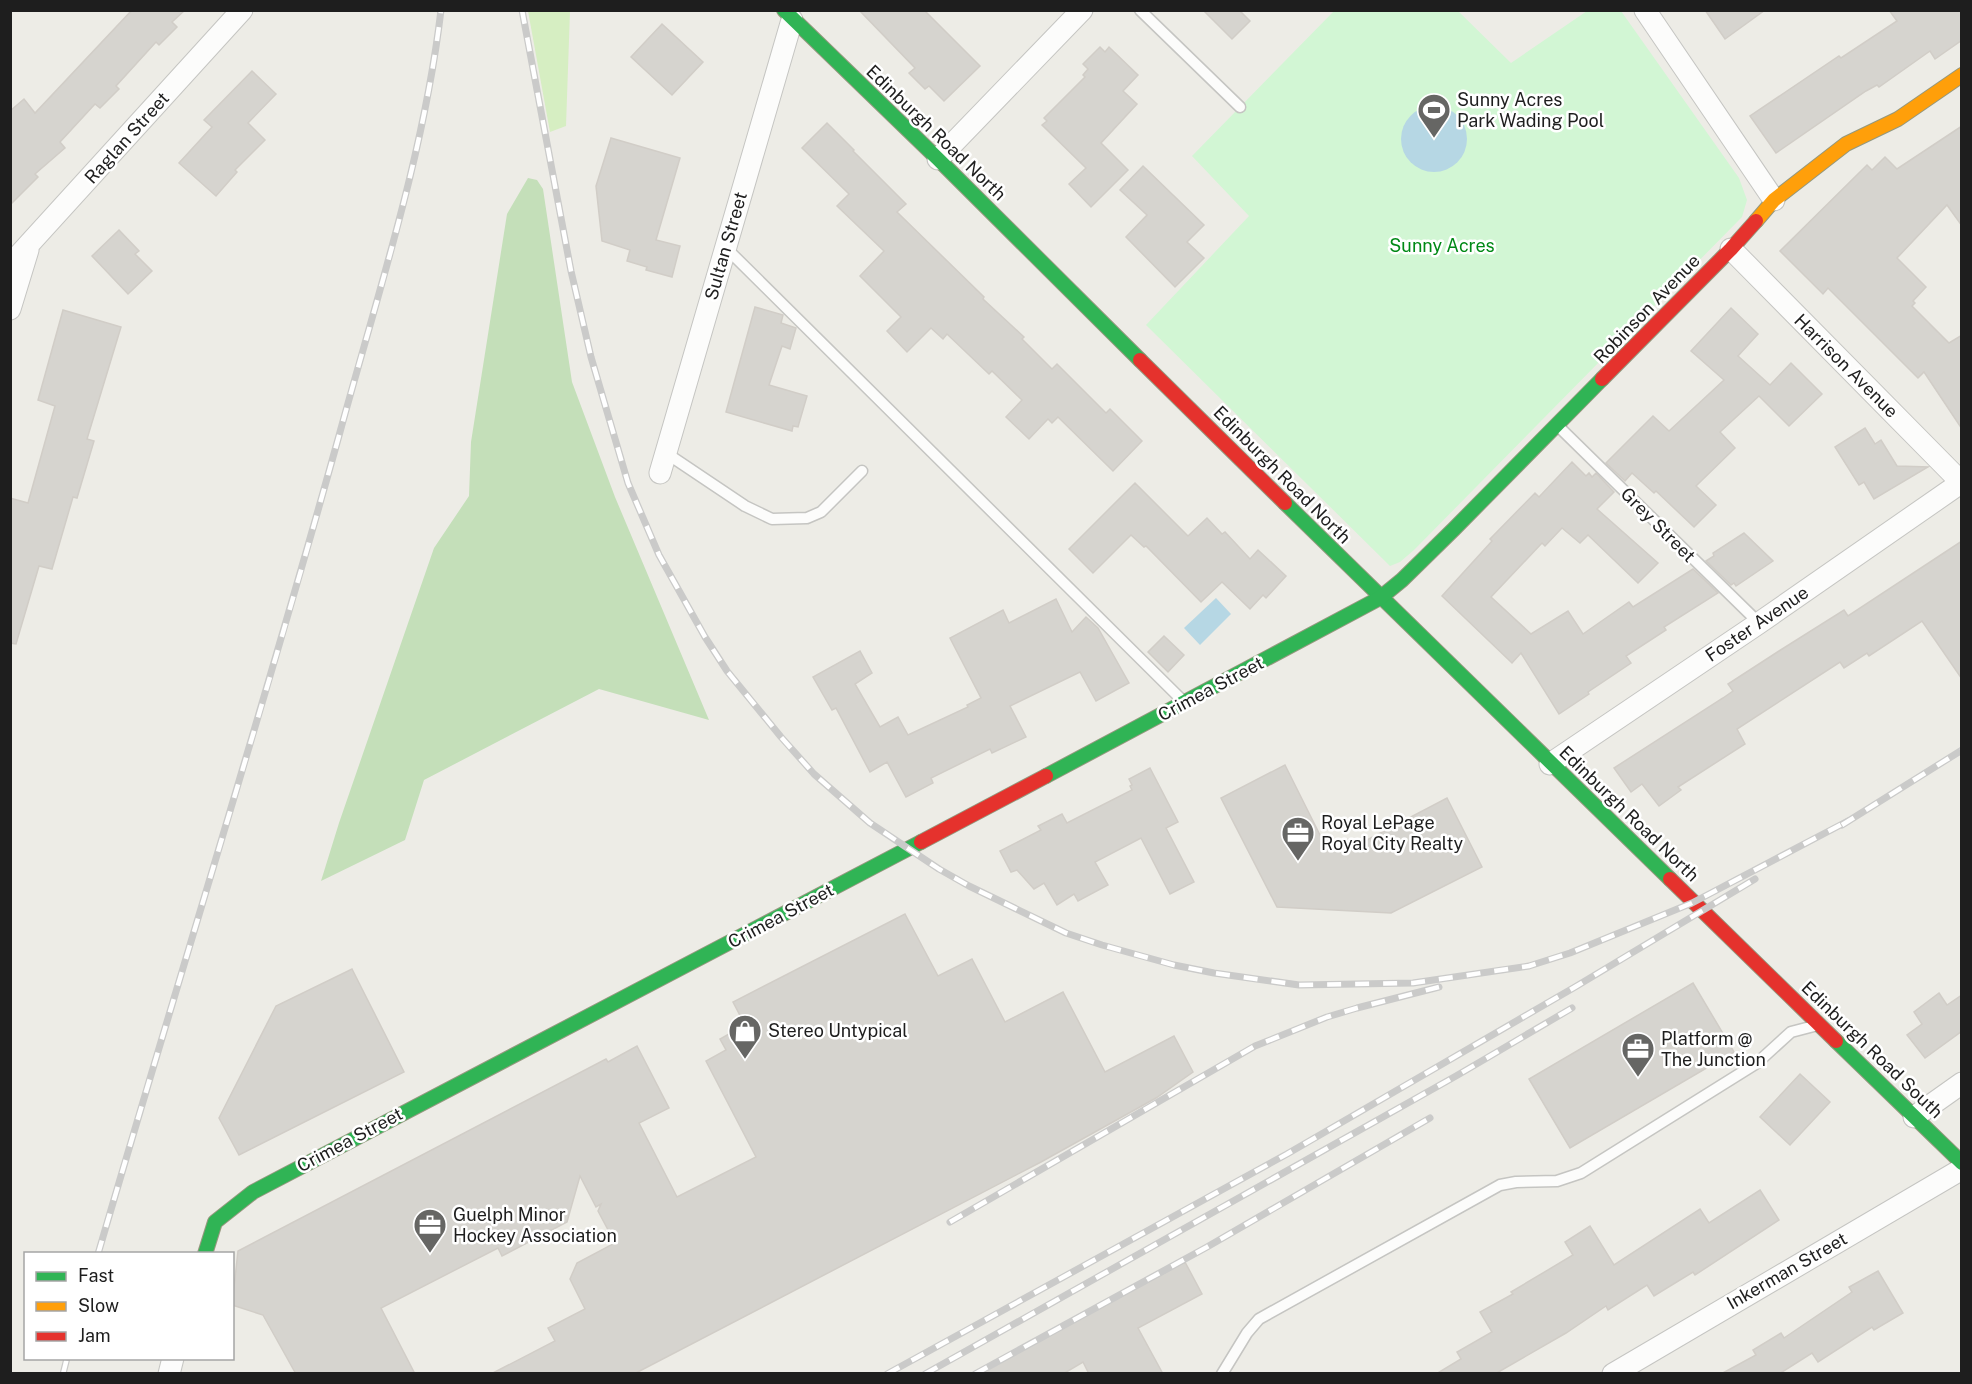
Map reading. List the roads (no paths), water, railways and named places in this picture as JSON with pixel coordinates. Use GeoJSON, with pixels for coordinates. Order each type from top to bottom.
{"type":"FeatureCollection","features":[{"type":"Feature","properties":{"kind":"street","name":"Raglan Street"},"geometry":{"type":"LineString","coordinates":[[10,265],[29,247],[243,10]]}},
{"type":"Feature","properties":{"kind":"street"},"geometry":{"type":"LineString","coordinates":[[938,159],[1083,10]]}},
{"type":"Feature","properties":{"kind":"street"},"geometry":{"type":"LineString","coordinates":[[1645,10],[1774,200]]}},
{"type":"Feature","properties":{"kind":"street","name":"Edinburgh Road North"},"geometry":{"type":"LineString","coordinates":[[788,15],[938,159],[1380,598],[1757,963]]}},
{"type":"Feature","properties":{"kind":"street","name":"Sultan Street"},"geometry":{"type":"LineString","coordinates":[[660,473],[788,15]]}},
{"type":"Feature","properties":{"kind":"street","name":"Robinson Avenue"},"geometry":{"type":"LineString","coordinates":[[1380,598],[1418,565],[1558,426],[1731,249],[1774,200],[1846,144],[1898,119],[1962,75]]}},
{"type":"Feature","properties":{"kind":"street"},"geometry":{"type":"LineString","coordinates":[[10,309],[29,247]]}},
{"type":"Feature","properties":{"kind":"street","name":"Harrison Avenue"},"geometry":{"type":"LineString","coordinates":[[1731,249],[1961,482]]}},
{"type":"Feature","properties":{"kind":"street","name":"Foster Avenue"},"geometry":{"type":"LineString","coordinates":[[1550,764],[1759,623],[1961,482]]}},
{"type":"Feature","properties":{"kind":"street","name":"Crimea Street"},"geometry":{"type":"LineString","coordinates":[[206,1252],[215,1222],[253,1192],[1185,703],[1380,598]]}},
{"type":"Feature","properties":{"kind":"street","name":"Edinburgh Road South"},"geometry":{"type":"LineString","coordinates":[[1757,963],[1962,1163]]}},
{"type":"Feature","properties":{"kind":"street"},"geometry":{"type":"LineString","coordinates":[[1914,1117],[1962,1083]]}},
{"type":"Feature","properties":{"kind":"street","name":"Inkerman Street"},"geometry":{"type":"LineString","coordinates":[[1613,1374],[1962,1169]]}},
{"type":"Feature","properties":{"kind":"lane"},"geometry":{"type":"LineString","coordinates":[[1140,10],[1240,107]]}},
{"type":"Feature","properties":{"kind":"lane"},"geometry":{"type":"LineString","coordinates":[[725,247],[1185,703]]}},
{"type":"Feature","properties":{"kind":"lane","name":"Grey Street"},"geometry":{"type":"LineString","coordinates":[[1558,426],[1759,623]]}},
{"type":"Feature","properties":{"kind":"lane"},"geometry":{"type":"LineString","coordinates":[[666,453],[746,506],[772,519],[807,518],[821,512],[862,471]]}},
{"type":"Feature","properties":{"kind":"lane"},"geometry":{"type":"LineString","coordinates":[[1222,1374],[1247,1333],[1259,1319],[1500,1185],[1516,1182],[1557,1181],[1581,1173],[1757,1063],[1791,1032],[1820,1024]]}},
{"type":"Feature","properties":{"kind":"water","name":"Sunny Acres Park Wading Pool"},"geometry":{"type":"Polygon","coordinates":[[[1428,106],[1440,106],[1452,111],[1462,121],[1467,139],[1465,152],[1452,167],[1440,172],[1428,172],[1416,167],[1406,157],[1401,145],[1401,133],[1406,121],[1416,111],[1428,106]]]}},
{"type":"Feature","properties":{"kind":"water"},"geometry":{"type":"Polygon","coordinates":[[[1216,598],[1231,614],[1200,645],[1184,628],[1216,598]]]}},
{"type":"Feature","properties":{"kind":"railway"},"geometry":{"type":"LineString","coordinates":[[99,1252],[281,638],[384,275],[412,170],[441,10]]}},
{"type":"Feature","properties":{"kind":"railway"},"geometry":{"type":"LineString","coordinates":[[522,10],[571,271],[591,357],[628,483],[659,555],[727,671],[781,737],[814,774],[870,823],[939,869],[1066,933],[1174,965],[1299,985],[1413,983],[1529,966],[1570,953],[1692,903],[1848,821]]}},
{"type":"Feature","properties":{"kind":"railway"},"geometry":{"type":"LineString","coordinates":[[1842,825],[1962,750]]}},
{"type":"Feature","properties":{"kind":"railway"},"geometry":{"type":"LineString","coordinates":[[887,1374],[1287,1154],[1575,987],[1755,879]]}},
{"type":"Feature","properties":{"kind":"railway"},"geometry":{"type":"LineString","coordinates":[[950,1222],[1255,1046],[1327,1017],[1439,987]]}},
{"type":"Feature","properties":{"kind":"railway"},"geometry":{"type":"LineString","coordinates":[[925,1374],[1456,1076],[1572,1008]]}},
{"type":"Feature","properties":{"kind":"railway"},"geometry":{"type":"LineString","coordinates":[[975,1374],[1207,1247],[1430,1118]]}},
{"type":"Feature","properties":{"kind":"railway"},"geometry":{"type":"LineString","coordinates":[[63,1374],[66,1360]]}},
{"type":"Feature","properties":{"kind":"place","name":"Sunny Acres Park Wading Pool"},"geometry":{"type":"Point","coordinates":[1434,139]}},
{"type":"Feature","properties":{"kind":"place","name":"Royal LePage Royal City Realty"},"geometry":{"type":"Point","coordinates":[1298,862]}},
{"type":"Feature","properties":{"kind":"place","name":"Stereo Untypical"},"geometry":{"type":"Point","coordinates":[745,1060]}},
{"type":"Feature","properties":{"kind":"place","name":"Platform @ The Junction"},"geometry":{"type":"Point","coordinates":[1638,1078]}},
{"type":"Feature","properties":{"kind":"place","name":"Guelph Minor Hockey Association"},"geometry":{"type":"Point","coordinates":[430,1254]}},
{"type":"Feature","properties":{"kind":"park label","name":"Sunny Acres"},"geometry":{"type":"Point","coordinates":[1442,246]}}]}
